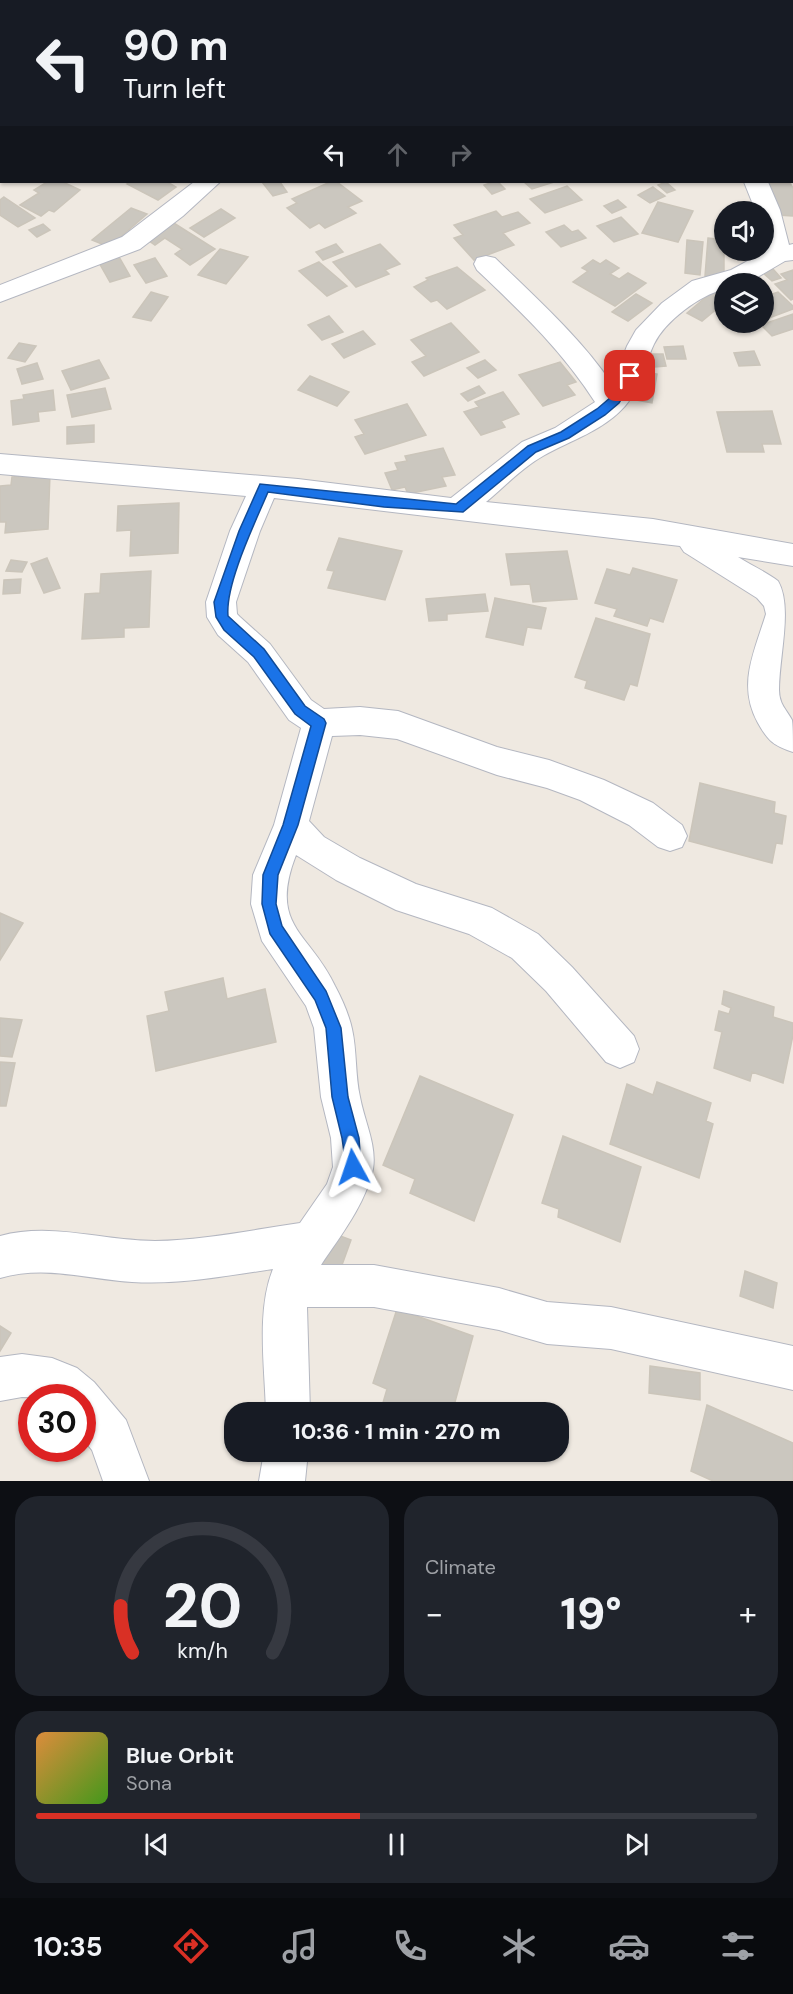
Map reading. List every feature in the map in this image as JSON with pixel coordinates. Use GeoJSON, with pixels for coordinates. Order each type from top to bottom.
{"type":"FeatureCollection","features":[{"type":"Feature","properties":{"kind":"street"},"geometry":{"type":"LineString","coordinates":[[0,294],[131,243],[174,212],[207,183]]}},
{"type":"Feature","properties":{"kind":"street"},"geometry":{"type":"LineString","coordinates":[[459,508],[532,449],[565,435],[611,404],[624,388],[640,346],[649,330],[671,309],[701,287],[714,281],[740,276],[786,253],[756,183]]}},
{"type":"Feature","properties":{"kind":"street"},"geometry":{"type":"LineString","coordinates":[[486,264],[560,336],[582,361],[611,404]]}},
{"type":"Feature","properties":{"kind":"street"},"geometry":{"type":"LineString","coordinates":[[0,464],[264,487],[384,502],[459,508],[677,534],[793,555]]}},
{"type":"Feature","properties":{"kind":"street"},"geometry":{"type":"LineString","coordinates":[[264,487],[245,531],[221,602],[222,617],[259,653],[300,710],[319,723],[360,721],[398,725],[497,760],[549,774],[592,790],[641,814],[670,836]]}},
{"type":"Feature","properties":{"kind":"street"},"geometry":{"type":"LineString","coordinates":[[677,534],[768,590],[779,602],[781,614],[765,667],[763,692],[765,705],[787,722]]}},
{"type":"Feature","properties":{"kind":"street"},"geometry":{"type":"LineString","coordinates":[[288,1402],[285,1310],[287,1286],[294,1268],[344,1195],[353,1167],[351,1138],[340,1097],[333,1028],[321,996],[276,929],[269,904],[271,875],[291,825],[319,723]]}},
{"type":"Feature","properties":{"kind":"street"},"geometry":{"type":"LineString","coordinates":[[291,825],[312,848],[348,869],[409,898],[479,920],[525,946],[559,979],[620,1048]]}},
{"type":"Feature","properties":{"kind":"street"},"geometry":{"type":"LineString","coordinates":[[0,1257],[16,1251],[69,1252],[132,1261],[185,1259],[311,1242]]}},
{"type":"Feature","properties":{"kind":"street"},"geometry":{"type":"LineString","coordinates":[[287,1286],[374,1286],[499,1309],[547,1323],[611,1328],[793,1368]]}},
{"type":"Feature","properties":{"kind":"street"},"geometry":{"type":"LineString","coordinates":[[0,1379],[20,1374],[47,1377],[62,1384]]}},
{"type":"Feature","properties":{"kind":"street"},"geometry":{"type":"LineString","coordinates":[[96,1420],[110,1436],[126,1481]]}},
{"type":"Feature","properties":{"kind":"street"},"geometry":{"type":"LineString","coordinates":[[282,1481],[285,1462]]}},
{"type":"Feature","properties":{"kind":"building"},"geometry":{"type":"Polygon","coordinates":[[[45,183],[65,183],[80,190],[54,212],[49,210],[41,216],[20,205],[39,193],[34,190],[45,183]]]}},
{"type":"Feature","properties":{"kind":"building"},"geometry":{"type":"Polygon","coordinates":[[[169,183],[176,187],[158,200],[127,184],[169,183]]]}},
{"type":"Feature","properties":{"kind":"building"},"geometry":{"type":"Polygon","coordinates":[[[263,183],[281,183],[287,192],[273,196],[263,183]]]}},
{"type":"Feature","properties":{"kind":"building"},"geometry":{"type":"Polygon","coordinates":[[[328,183],[338,183],[362,201],[348,207],[356,213],[325,228],[319,223],[310,228],[287,208],[297,203],[292,199],[328,183]]]}},
{"type":"Feature","properties":{"kind":"building"},"geometry":{"type":"Polygon","coordinates":[[[499,183],[505,189],[492,194],[484,185],[499,183]]]}},
{"type":"Feature","properties":{"kind":"building"},"geometry":{"type":"Polygon","coordinates":[[[525,183],[551,183],[532,189],[525,183]]]}},
{"type":"Feature","properties":{"kind":"building"},"geometry":{"type":"Polygon","coordinates":[[[667,183],[675,190],[667,193],[658,185],[667,183]]]}},
{"type":"Feature","properties":{"kind":"building"},"geometry":{"type":"Polygon","coordinates":[[[769,183],[790,183],[793,188],[793,216],[777,215],[769,183]]]}},
{"type":"Feature","properties":{"kind":"building"},"geometry":{"type":"Polygon","coordinates":[[[567,186],[582,200],[545,213],[530,199],[567,186]]]}},
{"type":"Feature","properties":{"kind":"building"},"geometry":{"type":"Polygon","coordinates":[[[653,187],[665,196],[650,203],[638,195],[653,187]]]}},
{"type":"Feature","properties":{"kind":"building"},"geometry":{"type":"Polygon","coordinates":[[[4,197],[35,218],[18,227],[0,215],[0,200],[4,197]]]}},
{"type":"Feature","properties":{"kind":"building"},"geometry":{"type":"Polygon","coordinates":[[[618,200],[626,207],[612,213],[604,206],[618,200]]]}},
{"type":"Feature","properties":{"kind":"building"},"geometry":{"type":"Polygon","coordinates":[[[658,202],[693,211],[678,242],[642,233],[658,202]]]}},
{"type":"Feature","properties":{"kind":"building"},"geometry":{"type":"Polygon","coordinates":[[[131,208],[147,214],[109,247],[92,240],[131,208]]]}},
{"type":"Feature","properties":{"kind":"building"},"geometry":{"type":"Polygon","coordinates":[[[221,209],[235,218],[204,237],[190,228],[221,209]]]}},
{"type":"Feature","properties":{"kind":"building"},"geometry":{"type":"Polygon","coordinates":[[[496,211],[502,217],[518,212],[530,223],[503,233],[514,245],[474,260],[454,238],[463,235],[454,225],[496,211]]]}},
{"type":"Feature","properties":{"kind":"building"},"geometry":{"type":"Polygon","coordinates":[[[621,217],[638,234],[614,242],[597,226],[621,217]]]}},
{"type":"Feature","properties":{"kind":"building"},"geometry":{"type":"Polygon","coordinates":[[[169,220],[215,249],[190,265],[175,254],[182,249],[165,238],[155,245],[142,236],[169,220]]]}},
{"type":"Feature","properties":{"kind":"building"},"geometry":{"type":"Polygon","coordinates":[[[43,224],[50,230],[37,237],[29,230],[43,224]]]}},
{"type":"Feature","properties":{"kind":"building"},"geometry":{"type":"Polygon","coordinates":[[[564,225],[572,232],[578,230],[586,238],[561,247],[546,232],[564,225]]]}},
{"type":"Feature","properties":{"kind":"building"},"geometry":{"type":"Polygon","coordinates":[[[708,238],[714,239],[714,261],[724,261],[724,273],[714,273],[714,277],[705,276],[708,238]]]}},
{"type":"Feature","properties":{"kind":"building"},"geometry":{"type":"Polygon","coordinates":[[[687,240],[703,242],[700,275],[685,273],[687,240]]]}},
{"type":"Feature","properties":{"kind":"building"},"geometry":{"type":"Polygon","coordinates":[[[336,244],[343,252],[323,260],[316,252],[336,244]]]}},
{"type":"Feature","properties":{"kind":"building"},"geometry":{"type":"Polygon","coordinates":[[[380,244],[400,264],[385,270],[389,274],[356,287],[333,262],[380,244]]]}},
{"type":"Feature","properties":{"kind":"building"},"geometry":{"type":"Polygon","coordinates":[[[220,249],[248,257],[226,284],[198,275],[220,249]]]}},
{"type":"Feature","properties":{"kind":"building"},"geometry":{"type":"Polygon","coordinates":[[[118,255],[130,276],[110,282],[98,261],[118,255]]]}},
{"type":"Feature","properties":{"kind":"building"},"geometry":{"type":"Polygon","coordinates":[[[155,258],[167,276],[146,283],[134,265],[155,258]]]}},
{"type":"Feature","properties":{"kind":"building"},"geometry":{"type":"Polygon","coordinates":[[[593,260],[600,264],[606,260],[619,268],[610,274],[619,279],[628,273],[646,283],[615,306],[573,282],[588,271],[582,268],[593,260]]]}},
{"type":"Feature","properties":{"kind":"building"},"geometry":{"type":"Polygon","coordinates":[[[319,262],[347,286],[327,296],[299,271],[319,262]]]}},
{"type":"Feature","properties":{"kind":"building"},"geometry":{"type":"Polygon","coordinates":[[[457,267],[485,290],[447,309],[437,300],[431,302],[414,287],[428,280],[426,278],[457,267]]]}},
{"type":"Feature","properties":{"kind":"building"},"geometry":{"type":"Polygon","coordinates":[[[773,269],[781,278],[774,280],[774,273],[763,273],[773,269]]]}},
{"type":"Feature","properties":{"kind":"building"},"geometry":{"type":"Polygon","coordinates":[[[793,270],[793,299],[791,300],[775,284],[787,280],[781,274],[793,270]]]}},
{"type":"Feature","properties":{"kind":"building"},"geometry":{"type":"Polygon","coordinates":[[[714,290],[714,311],[702,321],[687,313],[714,290]]]}},
{"type":"Feature","properties":{"kind":"building"},"geometry":{"type":"Polygon","coordinates":[[[151,292],[168,297],[151,321],[133,317],[151,292]]]}},
{"type":"Feature","properties":{"kind":"building"},"geometry":{"type":"Polygon","coordinates":[[[778,292],[793,306],[793,309],[774,316],[774,293],[778,292]]]}},
{"type":"Feature","properties":{"kind":"building"},"geometry":{"type":"Polygon","coordinates":[[[636,294],[652,303],[628,321],[612,312],[636,294]]]}},
{"type":"Feature","properties":{"kind":"building"},"geometry":{"type":"Polygon","coordinates":[[[793,314],[793,329],[772,336],[769,333],[774,333],[774,321],[793,314]]]}},
{"type":"Feature","properties":{"kind":"building"},"geometry":{"type":"Polygon","coordinates":[[[329,316],[343,332],[322,340],[308,325],[329,316]]]}},
{"type":"Feature","properties":{"kind":"building"},"geometry":{"type":"Polygon","coordinates":[[[451,323],[479,352],[424,376],[412,362],[426,356],[411,340],[451,323]]]}},
{"type":"Feature","properties":{"kind":"building"},"geometry":{"type":"Polygon","coordinates":[[[363,331],[375,344],[344,358],[332,344],[363,331]]]}},
{"type":"Feature","properties":{"kind":"building"},"geometry":{"type":"Polygon","coordinates":[[[19,343],[36,346],[25,362],[8,358],[19,343]]]}},
{"type":"Feature","properties":{"kind":"building"},"geometry":{"type":"Polygon","coordinates":[[[683,346],[686,359],[667,359],[664,347],[683,346]]]}},
{"type":"Feature","properties":{"kind":"building"},"geometry":{"type":"Polygon","coordinates":[[[754,351],[760,365],[739,366],[734,353],[754,351]]]}},
{"type":"Feature","properties":{"kind":"building"},"geometry":{"type":"Polygon","coordinates":[[[652,354],[663,354],[666,366],[655,367],[652,354]]]}},
{"type":"Feature","properties":{"kind":"building"},"geometry":{"type":"Polygon","coordinates":[[[99,360],[109,378],[71,390],[62,371],[99,360]]]}},
{"type":"Feature","properties":{"kind":"building"},"geometry":{"type":"Polygon","coordinates":[[[485,360],[496,370],[478,378],[467,368],[485,360]]]}},
{"type":"Feature","properties":{"kind":"building"},"geometry":{"type":"Polygon","coordinates":[[[560,362],[576,382],[567,385],[575,395],[543,406],[519,375],[560,362]]]}},
{"type":"Feature","properties":{"kind":"building"},"geometry":{"type":"Polygon","coordinates":[[[37,363],[43,379],[22,384],[17,369],[37,363]]]}},
{"type":"Feature","properties":{"kind":"building"},"geometry":{"type":"Polygon","coordinates":[[[640,371],[657,374],[652,403],[635,400],[640,371]]]}},
{"type":"Feature","properties":{"kind":"building"},"geometry":{"type":"Polygon","coordinates":[[[310,376],[349,392],[337,406],[298,390],[310,376]]]}},
{"type":"Feature","properties":{"kind":"building"},"geometry":{"type":"Polygon","coordinates":[[[479,386],[485,393],[468,401],[461,394],[479,386]]]}},
{"type":"Feature","properties":{"kind":"building"},"geometry":{"type":"Polygon","coordinates":[[[105,388],[111,409],[72,417],[67,395],[105,388]]]}},
{"type":"Feature","properties":{"kind":"building"},"geometry":{"type":"Polygon","coordinates":[[[53,390],[55,410],[38,412],[39,421],[13,425],[11,401],[24,399],[23,395],[53,390]]]}},
{"type":"Feature","properties":{"kind":"building"},"geometry":{"type":"Polygon","coordinates":[[[503,392],[519,414],[501,421],[505,427],[481,435],[464,412],[479,407],[475,402],[503,392]]]}},
{"type":"Feature","properties":{"kind":"building"},"geometry":{"type":"Polygon","coordinates":[[[407,404],[426,435],[365,454],[355,437],[364,434],[355,420],[407,404]]]}},
{"type":"Feature","properties":{"kind":"building"},"geometry":{"type":"Polygon","coordinates":[[[772,411],[781,444],[762,444],[764,452],[727,452],[717,412],[772,411]]]}},
{"type":"Feature","properties":{"kind":"building"},"geometry":{"type":"Polygon","coordinates":[[[94,425],[94,442],[67,444],[67,427],[94,425]]]}},
{"type":"Feature","properties":{"kind":"building"},"geometry":{"type":"Polygon","coordinates":[[[443,448],[455,475],[442,477],[446,486],[408,494],[405,487],[392,490],[385,473],[398,470],[395,463],[407,461],[405,456],[443,448]]]}},
{"type":"Feature","properties":{"kind":"building"},"geometry":{"type":"Polygon","coordinates":[[[50,474],[48,529],[5,533],[6,522],[0,522],[0,486],[11,485],[12,477],[50,474]]]}},
{"type":"Feature","properties":{"kind":"building"},"geometry":{"type":"Polygon","coordinates":[[[179,503],[178,553],[130,556],[131,530],[117,531],[118,506],[179,503]]]}},
{"type":"Feature","properties":{"kind":"building"},"geometry":{"type":"Polygon","coordinates":[[[339,538],[402,551],[385,600],[328,588],[334,571],[327,570],[339,538]]]}},
{"type":"Feature","properties":{"kind":"building"},"geometry":{"type":"Polygon","coordinates":[[[567,551],[577,599],[533,602],[530,584],[511,585],[506,554],[567,551]]]}},
{"type":"Feature","properties":{"kind":"building"},"geometry":{"type":"Polygon","coordinates":[[[47,558],[60,588],[44,593],[31,564],[47,558]]]}},
{"type":"Feature","properties":{"kind":"building"},"geometry":{"type":"Polygon","coordinates":[[[11,560],[27,562],[22,572],[6,571],[11,560]]]}},
{"type":"Feature","properties":{"kind":"building"},"geometry":{"type":"Polygon","coordinates":[[[633,568],[677,580],[663,622],[650,618],[647,626],[614,616],[617,609],[595,603],[607,569],[630,575],[633,568]]]}},
{"type":"Feature","properties":{"kind":"building"},"geometry":{"type":"Polygon","coordinates":[[[151,571],[149,627],[124,628],[124,637],[82,639],[85,594],[100,593],[101,574],[151,571]]]}},
{"type":"Feature","properties":{"kind":"building"},"geometry":{"type":"Polygon","coordinates":[[[21,579],[20,593],[3,594],[4,580],[21,579]]]}},
{"type":"Feature","properties":{"kind":"building"},"geometry":{"type":"Polygon","coordinates":[[[485,594],[488,611],[447,614],[447,620],[429,621],[426,599],[485,594]]]}},
{"type":"Feature","properties":{"kind":"building"},"geometry":{"type":"Polygon","coordinates":[[[495,598],[546,608],[541,629],[527,627],[523,645],[486,637],[495,598]]]}},
{"type":"Feature","properties":{"kind":"building"},"geometry":{"type":"Polygon","coordinates":[[[596,618],[650,634],[637,686],[630,684],[624,700],[585,688],[587,681],[575,677],[596,618]]]}},
{"type":"Feature","properties":{"kind":"building"},"geometry":{"type":"Polygon","coordinates":[[[700,783],[775,802],[774,813],[786,816],[782,844],[776,843],[772,863],[689,841],[700,783]]]}},
{"type":"Feature","properties":{"kind":"building"},"geometry":{"type":"Polygon","coordinates":[[[0,913],[23,923],[0,960],[0,913]]]}},
{"type":"Feature","properties":{"kind":"building"},"geometry":{"type":"Polygon","coordinates":[[[223,978],[227,999],[265,989],[276,1042],[156,1071],[147,1016],[169,1011],[165,992],[223,978]]]}},
{"type":"Feature","properties":{"kind":"building"},"geometry":{"type":"Polygon","coordinates":[[[724,991],[774,1007],[773,1017],[793,1023],[793,1035],[783,1083],[752,1072],[750,1081],[714,1068],[722,1032],[715,1030],[719,1011],[729,1014],[731,1008],[722,1004],[724,991]]]}},
{"type":"Feature","properties":{"kind":"building"},"geometry":{"type":"Polygon","coordinates":[[[0,1018],[22,1020],[12,1057],[0,1056],[0,1018]]]}},
{"type":"Feature","properties":{"kind":"building"},"geometry":{"type":"Polygon","coordinates":[[[0,1062],[15,1063],[6,1106],[0,1106],[0,1062]]]}},
{"type":"Feature","properties":{"kind":"building"},"geometry":{"type":"Polygon","coordinates":[[[420,1076],[513,1115],[474,1221],[410,1193],[415,1179],[383,1165],[420,1076]]]}},
{"type":"Feature","properties":{"kind":"building"},"geometry":{"type":"Polygon","coordinates":[[[657,1082],[711,1103],[706,1121],[713,1124],[699,1178],[610,1144],[627,1084],[653,1095],[657,1082]]]}},
{"type":"Feature","properties":{"kind":"building"},"geometry":{"type":"Polygon","coordinates":[[[563,1136],[641,1167],[620,1242],[558,1217],[559,1209],[542,1203],[563,1136]]]}},
{"type":"Feature","properties":{"kind":"building"},"geometry":{"type":"Polygon","coordinates":[[[332,1233],[351,1240],[338,1276],[320,1269],[332,1233]]]}},
{"type":"Feature","properties":{"kind":"building"},"geometry":{"type":"Polygon","coordinates":[[[745,1271],[777,1283],[773,1308],[740,1296],[745,1271]]]}},
{"type":"Feature","properties":{"kind":"building"},"geometry":{"type":"Polygon","coordinates":[[[397,1309],[473,1336],[455,1402],[383,1402],[387,1389],[373,1383],[397,1309]]]}},
{"type":"Feature","properties":{"kind":"building"},"geometry":{"type":"Polygon","coordinates":[[[0,1326],[11,1333],[0,1351],[0,1326]]]}},
{"type":"Feature","properties":{"kind":"building"},"geometry":{"type":"Polygon","coordinates":[[[650,1366],[700,1373],[700,1400],[649,1393],[650,1366]]]}},
{"type":"Feature","properties":{"kind":"building"},"geometry":{"type":"Polygon","coordinates":[[[707,1405],[793,1443],[793,1481],[713,1481],[691,1471],[707,1405]]]}},
{"type":"Feature","properties":{"kind":"route"},"geometry":{"type":"LineString","coordinates":[[353,1167],[351,1138],[340,1097],[333,1028],[321,996],[291,955],[276,929],[269,904],[271,875],[291,825],[319,723],[300,710],[259,653],[222,617],[221,602],[245,531],[264,487],[384,502],[459,508],[532,449],[565,435],[601,412],[615,400],[630,376]]}}]}
